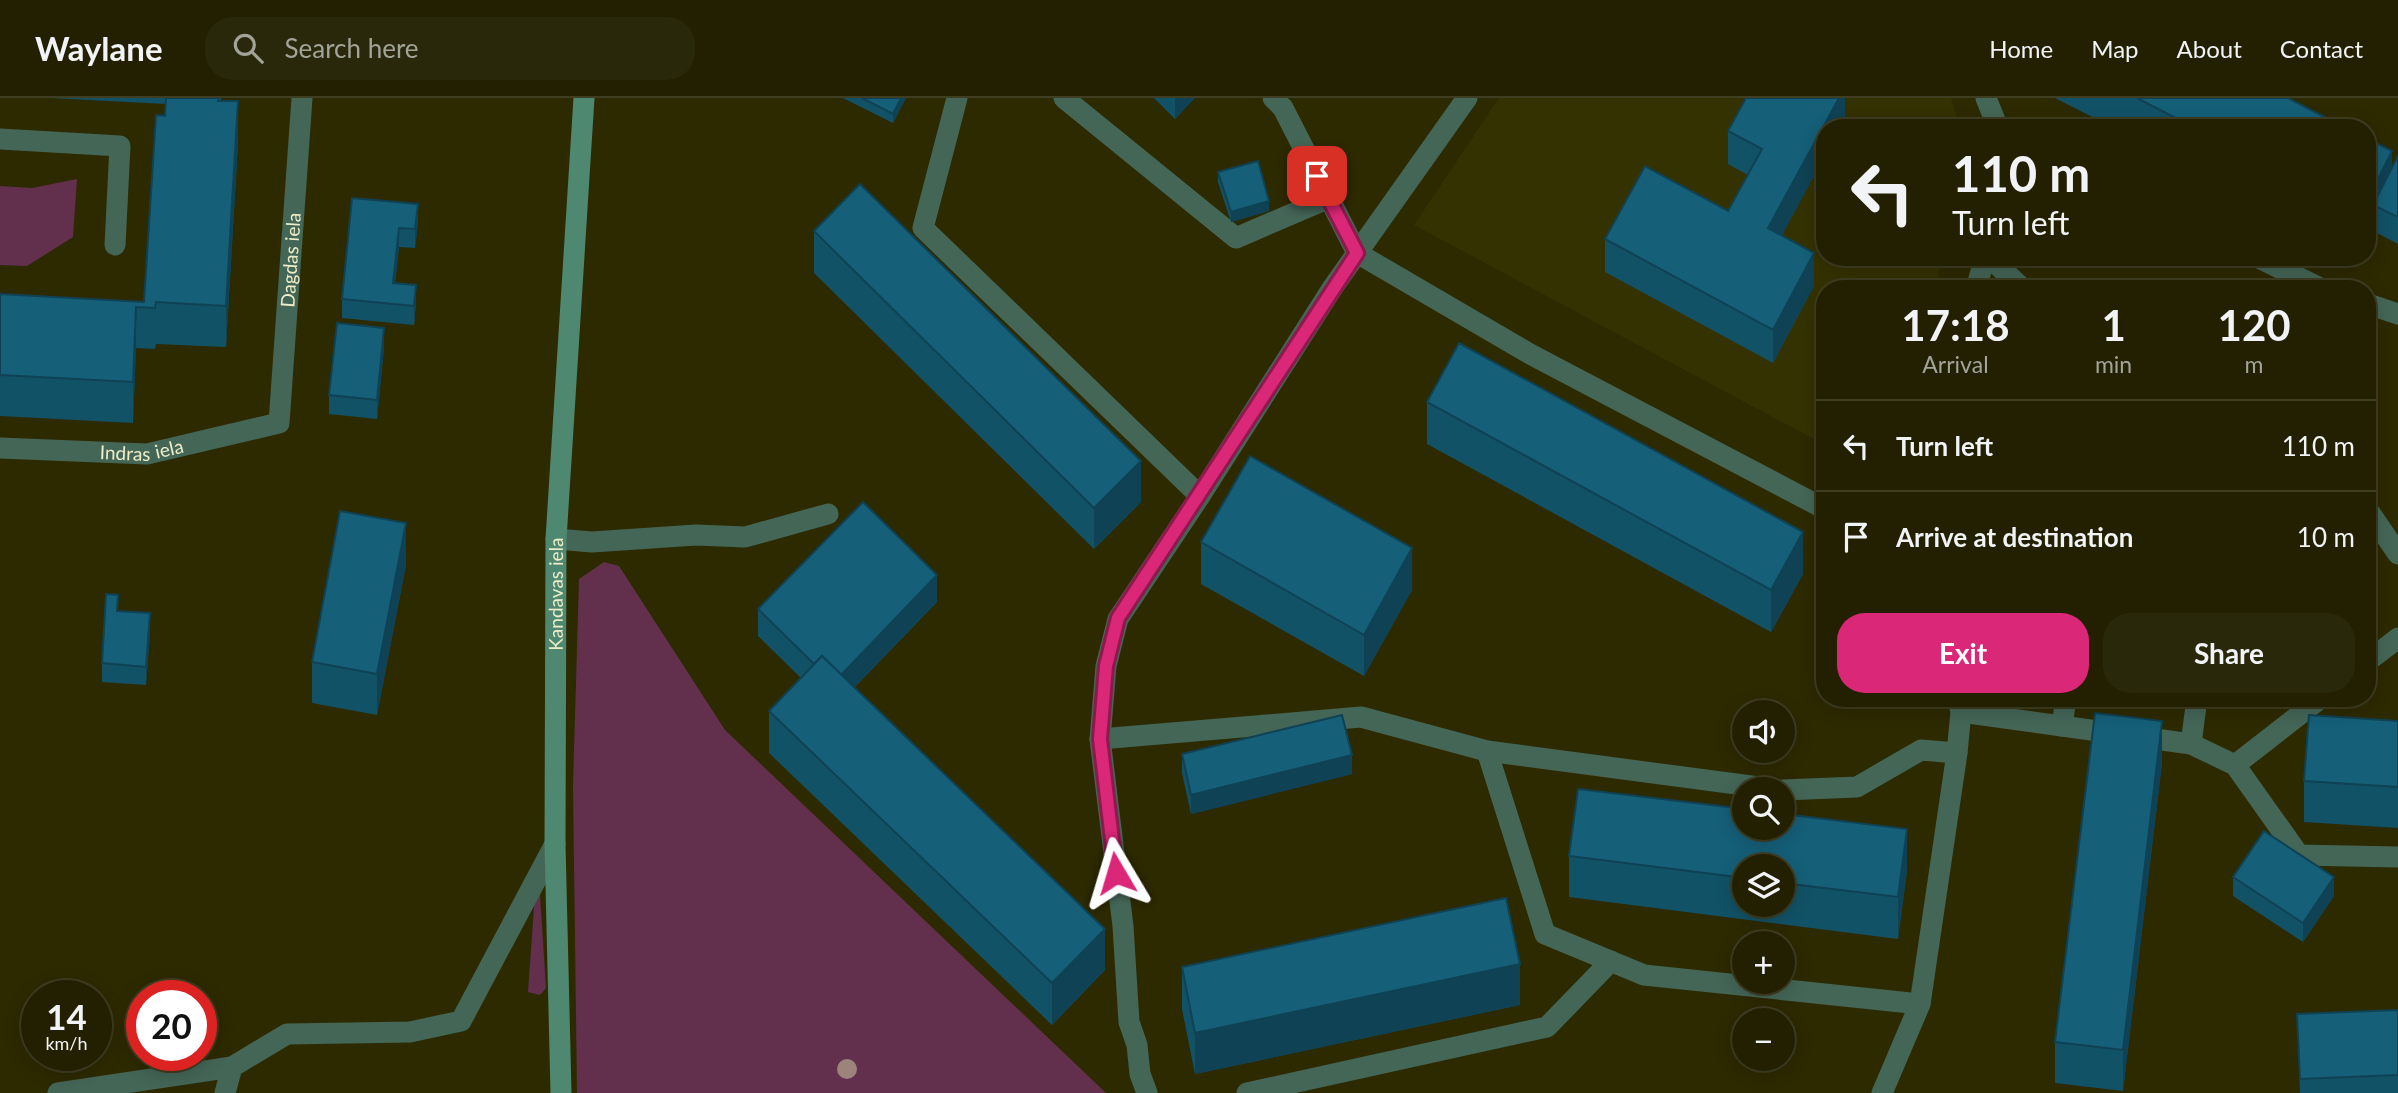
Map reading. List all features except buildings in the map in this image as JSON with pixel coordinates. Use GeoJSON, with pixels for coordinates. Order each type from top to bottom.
{"type":"FeatureCollection","features":[{"type":"Feature","properties":{"kind":"street","name":"Dagdas iela"},"geometry":{"type":"LineString","coordinates":[[279,423],[302,98]]}},
{"type":"Feature","properties":{"kind":"street","name":"Kandavas iela"},"geometry":{"type":"LineString","coordinates":[[561,1093],[555,844],[556,540],[584,98]]}},
{"type":"Feature","properties":{"kind":"street"},"geometry":{"type":"LineString","coordinates":[[957,98],[923,228],[1200,496]]}},
{"type":"Feature","properties":{"kind":"street"},"geometry":{"type":"LineString","coordinates":[[1064,98],[1236,238],[1329,198]]}},
{"type":"Feature","properties":{"kind":"street"},"geometry":{"type":"LineString","coordinates":[[1273,98],[1283,108],[1357,253],[1530,354],[1816,504]]}},
{"type":"Feature","properties":{"kind":"street"},"geometry":{"type":"LineString","coordinates":[[1147,1093],[1140,1074],[1137,1045],[1129,1023],[1123,926],[1100,739],[1106,666],[1118,618],[1357,253],[1467,98]]}},
{"type":"Feature","properties":{"kind":"street"},"geometry":{"type":"LineString","coordinates":[[1986,98],[1994,119]]}},
{"type":"Feature","properties":{"kind":"street"},"geometry":{"type":"LineString","coordinates":[[0,139],[120,146],[115,245]]}},
{"type":"Feature","properties":{"kind":"street"},"geometry":{"type":"LineString","coordinates":[[1997,266],[2013,280]]}},
{"type":"Feature","properties":{"kind":"street"},"geometry":{"type":"LineString","coordinates":[[2275,266],[2304,280]]}},
{"type":"Feature","properties":{"kind":"street"},"geometry":{"type":"LineString","coordinates":[[2376,307],[2398,314]]}},
{"type":"Feature","properties":{"kind":"street","name":"Indras iela"},"geometry":{"type":"LineString","coordinates":[[0,448],[147,454],[279,423]]}},
{"type":"Feature","properties":{"kind":"street"},"geometry":{"type":"LineString","coordinates":[[556,540],[592,542],[696,535],[745,537],[828,514]]}},
{"type":"Feature","properties":{"kind":"street"},"geometry":{"type":"LineString","coordinates":[[2376,522],[2398,554]]}},
{"type":"Feature","properties":{"kind":"street"},"geometry":{"type":"LineString","coordinates":[[2376,656],[2398,638]]}},
{"type":"Feature","properties":{"kind":"street"},"geometry":{"type":"LineString","coordinates":[[1882,1093],[1920,1003],[1957,752],[1959,707]]}},
{"type":"Feature","properties":{"kind":"street"},"geometry":{"type":"LineString","coordinates":[[1969,707],[2062,726],[2191,744],[2235,765],[2299,855],[2398,857]]}},
{"type":"Feature","properties":{"kind":"street"},"geometry":{"type":"LineString","coordinates":[[2062,726],[2065,707]]}},
{"type":"Feature","properties":{"kind":"street"},"geometry":{"type":"LineString","coordinates":[[2191,744],[2196,707]]}},
{"type":"Feature","properties":{"kind":"street"},"geometry":{"type":"LineString","coordinates":[[2235,765],[2309,707]]}},
{"type":"Feature","properties":{"kind":"street"},"geometry":{"type":"LineString","coordinates":[[1100,739],[1361,717],[1487,751],[1732,783]]}},
{"type":"Feature","properties":{"kind":"street"},"geometry":{"type":"LineString","coordinates":[[1795,790],[1857,787],[1921,750],[1957,752]]}},
{"type":"Feature","properties":{"kind":"street"},"geometry":{"type":"LineString","coordinates":[[1487,751],[1545,934],[1644,975],[1920,1003]]}},
{"type":"Feature","properties":{"kind":"street"},"geometry":{"type":"LineString","coordinates":[[58,1093],[232,1067],[287,1034],[410,1032],[461,1021],[555,844]]}},
{"type":"Feature","properties":{"kind":"street"},"geometry":{"type":"LineString","coordinates":[[1247,1093],[1547,1027],[1611,961]]}},
{"type":"Feature","properties":{"kind":"street"},"geometry":{"type":"LineString","coordinates":[[225,1093],[232,1067]]}},
{"type":"Feature","properties":{"kind":"shaded area"},"geometry":{"type":"Polygon","coordinates":[[[1499,98],[1951,98],[1957,119],[1816,119],[1816,266],[1940,266],[1938,280],[1816,280],[1816,440],[1414,225],[1499,98]]]}},
{"type":"Feature","properties":{"kind":"shaded area"},"geometry":{"type":"Polygon","coordinates":[[[77,179],[73,237],[27,266],[0,265],[0,186],[32,188],[77,179]]]}},
{"type":"Feature","properties":{"kind":"shaded area"},"geometry":{"type":"Polygon","coordinates":[[[604,562],[619,566],[725,730],[1106,1093],[577,1093],[573,786],[579,579],[604,562]]]}},
{"type":"Feature","properties":{"kind":"shaded area"},"geometry":{"type":"Polygon","coordinates":[[[535,894],[540,895],[546,988],[540,995],[528,992],[535,894]]]}},
{"type":"Feature","properties":{"kind":"route"},"geometry":{"type":"LineString","coordinates":[[1116,873],[1100,739],[1106,666],[1118,618],[1357,253],[1317,176]]}}]}
